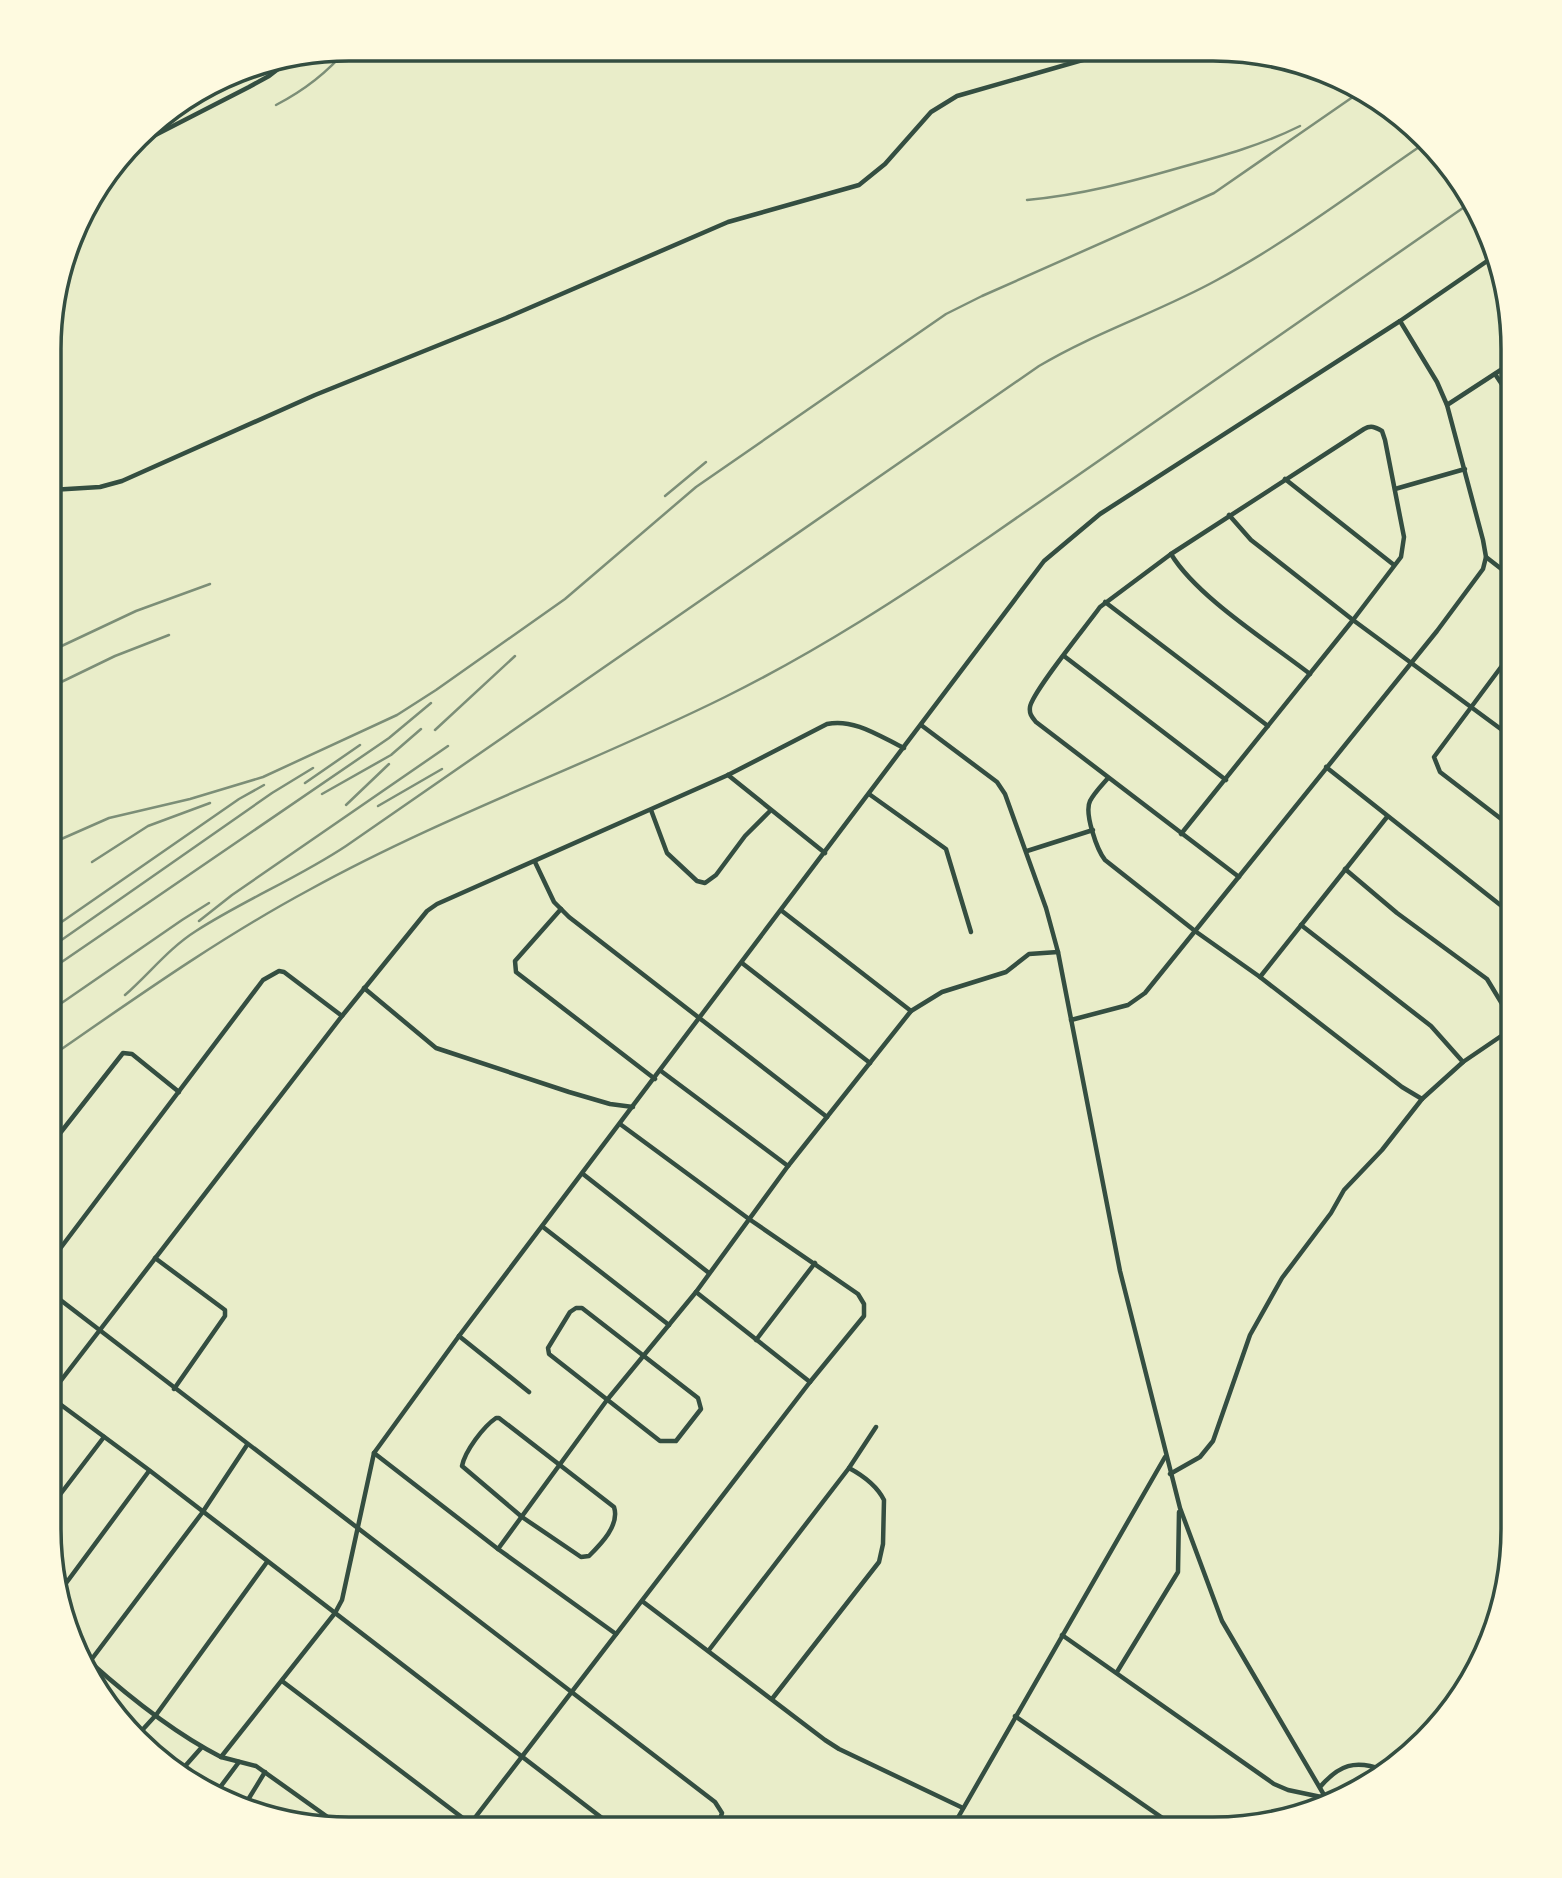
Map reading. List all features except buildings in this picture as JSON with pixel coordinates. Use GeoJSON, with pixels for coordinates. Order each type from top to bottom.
{"type":"FeatureCollection","features":[{"type":"Feature","properties":{"kind":"street"},"geometry":{"type":"LineString","coordinates":[[61,489],[100,487],[122,481],[315,395],[486,326],[727,222],[859,185],[885,164],[931,112],[943,103],[957,96],[1078,61]]}},
{"type":"Feature","properties":{"kind":"street"},"geometry":{"type":"LineString","coordinates":[[161,131],[276,71]]}},
{"type":"Feature","properties":{"kind":"street"},"geometry":{"type":"LineString","coordinates":[[221,1757],[335,1613],[345,1589],[374,1453],[459,1336],[1044,561],[1071,536],[1122,499],[1487,262]]}},
{"type":"Feature","properties":{"kind":"street"},"geometry":{"type":"LineString","coordinates":[[1071,1020],[1128,1005],[1139,998],[1480,575],[1486,557],[1447,405],[1437,382],[1400,321]]}},
{"type":"Feature","properties":{"kind":"street"},"geometry":{"type":"LineString","coordinates":[[1447,405],[1501,370]]}},
{"type":"Feature","properties":{"kind":"street"},"geometry":{"type":"LineString","coordinates":[[1494,374],[1501,384]]}},
{"type":"Feature","properties":{"kind":"street"},"geometry":{"type":"LineString","coordinates":[[1181,834],[1401,557],[1404,544],[1395,489],[1382,431],[1373,426],[1364,429],[1229,515],[1105,602],[1033,698],[1030,706],[1032,717],[1108,778],[1181,834],[1238,877]]}},
{"type":"Feature","properties":{"kind":"street"},"geometry":{"type":"LineString","coordinates":[[1395,489],[1465,469]]}},
{"type":"Feature","properties":{"kind":"street"},"geometry":{"type":"LineString","coordinates":[[1285,480],[1394,565]]}},
{"type":"Feature","properties":{"kind":"street"},"geometry":{"type":"LineString","coordinates":[[1229,515],[1251,540],[1353,620],[1501,729]]}},
{"type":"Feature","properties":{"kind":"street"},"geometry":{"type":"LineString","coordinates":[[1171,554],[1185,574],[1216,601],[1310,674]]}},
{"type":"Feature","properties":{"kind":"street"},"geometry":{"type":"LineString","coordinates":[[1486,557],[1501,569]]}},
{"type":"Feature","properties":{"kind":"street"},"geometry":{"type":"LineString","coordinates":[[1105,602],[1268,726]]}},
{"type":"Feature","properties":{"kind":"street"},"geometry":{"type":"LineString","coordinates":[[1064,656],[1226,779]]}},
{"type":"Feature","properties":{"kind":"street"},"geometry":{"type":"LineString","coordinates":[[1501,668],[1437,751],[1434,762],[1440,772],[1501,819]]}},
{"type":"Feature","properties":{"kind":"street"},"geometry":{"type":"LineString","coordinates":[[61,1380],[342,1016],[427,911],[437,904],[727,775],[814,730],[836,722],[857,726],[904,748]]}},
{"type":"Feature","properties":{"kind":"street"},"geometry":{"type":"LineString","coordinates":[[921,724],[998,782],[1027,850],[1058,952],[1120,1271],[1180,1508],[1222,1621],[1324,1794]]}},
{"type":"Feature","properties":{"kind":"street"},"geometry":{"type":"LineString","coordinates":[[1326,767],[1501,906]]}},
{"type":"Feature","properties":{"kind":"street"},"geometry":{"type":"LineString","coordinates":[[727,775],[825,853]]}},
{"type":"Feature","properties":{"kind":"street"},"geometry":{"type":"LineString","coordinates":[[1108,778],[1088,807],[1100,855],[1195,931],[1260,977],[1402,1087],[1422,1099]]}},
{"type":"Feature","properties":{"kind":"street"},"geometry":{"type":"LineString","coordinates":[[869,794],[946,849],[971,932]]}},
{"type":"Feature","properties":{"kind":"street"},"geometry":{"type":"LineString","coordinates":[[651,810],[667,853],[697,881],[705,883],[716,875],[745,836],[769,811]]}},
{"type":"Feature","properties":{"kind":"street"},"geometry":{"type":"LineString","coordinates":[[1260,977],[1387,817]]}},
{"type":"Feature","properties":{"kind":"street"},"geometry":{"type":"LineString","coordinates":[[1027,850],[1093,830]]}},
{"type":"Feature","properties":{"kind":"street"},"geometry":{"type":"LineString","coordinates":[[534,862],[554,902],[561,909],[827,1116]]}},
{"type":"Feature","properties":{"kind":"street"},"geometry":{"type":"LineString","coordinates":[[1345,869],[1397,913],[1487,979],[1501,1003]]}},
{"type":"Feature","properties":{"kind":"street"},"geometry":{"type":"LineString","coordinates":[[561,909],[515,961],[516,972],[655,1079]]}},
{"type":"Feature","properties":{"kind":"street"},"geometry":{"type":"LineString","coordinates":[[782,911],[911,1012]]}},
{"type":"Feature","properties":{"kind":"street"},"geometry":{"type":"LineString","coordinates":[[1301,925],[1431,1026],[1463,1062]]}},
{"type":"Feature","properties":{"kind":"street"},"geometry":{"type":"LineString","coordinates":[[498,1549],[607,1400],[696,1292],[788,1166],[911,1012],[942,992],[1006,972],[1029,954],[1058,952]]}},
{"type":"Feature","properties":{"kind":"street"},"geometry":{"type":"LineString","coordinates":[[742,963],[870,1063]]}},
{"type":"Feature","properties":{"kind":"street"},"geometry":{"type":"LineString","coordinates":[[61,1247],[263,980],[274,972],[284,972],[342,1016]]}},
{"type":"Feature","properties":{"kind":"street"},"geometry":{"type":"LineString","coordinates":[[364,988],[436,1048],[569,1092],[610,1104],[633,1107]]}},
{"type":"Feature","properties":{"kind":"street"},"geometry":{"type":"LineString","coordinates":[[1170,1474],[1206,1451],[1216,1433],[1254,1326],[1282,1278],[1332,1213],[1344,1191],[1436,1084],[1501,1036]]}},
{"type":"Feature","properties":{"kind":"street"},"geometry":{"type":"LineString","coordinates":[[61,1131],[123,1053],[132,1054],[179,1091]]}},
{"type":"Feature","properties":{"kind":"street"},"geometry":{"type":"LineString","coordinates":[[661,1071],[788,1166]]}},
{"type":"Feature","properties":{"kind":"street"},"geometry":{"type":"LineString","coordinates":[[475,1817],[810,1382],[864,1316],[864,1304],[858,1294],[749,1219],[620,1124]]}},
{"type":"Feature","properties":{"kind":"street"},"geometry":{"type":"LineString","coordinates":[[583,1174],[709,1273]]}},
{"type":"Feature","properties":{"kind":"street"},"geometry":{"type":"LineString","coordinates":[[543,1227],[668,1325]]}},
{"type":"Feature","properties":{"kind":"street"},"geometry":{"type":"LineString","coordinates":[[155,1258],[225,1310],[225,1316],[174,1389]]}},
{"type":"Feature","properties":{"kind":"street"},"geometry":{"type":"LineString","coordinates":[[756,1340],[816,1263]]}},
{"type":"Feature","properties":{"kind":"street"},"geometry":{"type":"LineString","coordinates":[[696,1292],[810,1382]]}},
{"type":"Feature","properties":{"kind":"street"},"geometry":{"type":"LineString","coordinates":[[61,1301],[715,1802],[722,1812],[720,1817]]}},
{"type":"Feature","properties":{"kind":"street"},"geometry":{"type":"LineString","coordinates":[[582,1308],[642,1355],[700,1402],[701,1409],[680,1438],[670,1443],[660,1441],[607,1400],[549,1354],[548,1348],[570,1312],[582,1308]]}},
{"type":"Feature","properties":{"kind":"street"},"geometry":{"type":"LineString","coordinates":[[459,1336],[529,1392]]}},
{"type":"Feature","properties":{"kind":"street"},"geometry":{"type":"LineString","coordinates":[[61,1405],[600,1817]]}},
{"type":"Feature","properties":{"kind":"street"},"geometry":{"type":"LineString","coordinates":[[493,1419],[499,1419],[559,1464],[614,1507],[615,1523],[591,1554],[585,1557],[522,1517],[462,1466],[465,1456],[493,1419]]}},
{"type":"Feature","properties":{"kind":"street"},"geometry":{"type":"LineString","coordinates":[[709,1650],[849,1468],[876,1427]]}},
{"type":"Feature","properties":{"kind":"street"},"geometry":{"type":"LineString","coordinates":[[61,1494],[104,1437]]}},
{"type":"Feature","properties":{"kind":"street"},"geometry":{"type":"LineString","coordinates":[[92,1659],[202,1513],[247,1445]]}},
{"type":"Feature","properties":{"kind":"street"},"geometry":{"type":"LineString","coordinates":[[374,1453],[498,1549],[615,1634]]}},
{"type":"Feature","properties":{"kind":"street"},"geometry":{"type":"LineString","coordinates":[[958,1817],[1166,1456]]}},
{"type":"Feature","properties":{"kind":"street"},"geometry":{"type":"LineString","coordinates":[[772,1699],[881,1558],[883,1496],[849,1468]]}},
{"type":"Feature","properties":{"kind":"street"},"geometry":{"type":"LineString","coordinates":[[67,1582],[149,1470]]}},
{"type":"Feature","properties":{"kind":"street"},"geometry":{"type":"LineString","coordinates":[[1116,1672],[1178,1572],[1180,1508]]}},
{"type":"Feature","properties":{"kind":"street"},"geometry":{"type":"LineString","coordinates":[[143,1729],[267,1562]]}},
{"type":"Feature","properties":{"kind":"street"},"geometry":{"type":"LineString","coordinates":[[642,1601],[839,1749],[963,1808]]}},
{"type":"Feature","properties":{"kind":"street"},"geometry":{"type":"LineString","coordinates":[[1062,1635],[1274,1784],[1318,1797]]}},
{"type":"Feature","properties":{"kind":"street"},"geometry":{"type":"LineString","coordinates":[[97,1668],[156,1715],[202,1747],[221,1757],[256,1766],[325,1815]]}},
{"type":"Feature","properties":{"kind":"street"},"geometry":{"type":"LineString","coordinates":[[282,1681],[456,1817]]}},
{"type":"Feature","properties":{"kind":"street"},"geometry":{"type":"LineString","coordinates":[[1015,1717],[1161,1817]]}},
{"type":"Feature","properties":{"kind":"street"},"geometry":{"type":"LineString","coordinates":[[186,1766],[202,1747]]}},
{"type":"Feature","properties":{"kind":"street"},"geometry":{"type":"LineString","coordinates":[[221,1786],[239,1762]]}},
{"type":"Feature","properties":{"kind":"street"},"geometry":{"type":"LineString","coordinates":[[1320,1787],[1330,1775],[1355,1763],[1374,1767]]}},
{"type":"Feature","properties":{"kind":"street"},"geometry":{"type":"LineString","coordinates":[[249,1798],[265,1772]]}},
{"type":"Feature","properties":{"kind":"railway"},"geometry":{"type":"LineString","coordinates":[[276,105],[314,81],[335,62]]}},
{"type":"Feature","properties":{"kind":"railway"},"geometry":{"type":"LineString","coordinates":[[61,839],[109,818],[190,799],[263,777],[397,715],[565,599],[696,487],[946,314],[1214,193],[1352,97]]}},
{"type":"Feature","properties":{"kind":"railway"},"geometry":{"type":"LineString","coordinates":[[1027,200],[1086,191],[1143,178],[1242,150],[1300,126]]}},
{"type":"Feature","properties":{"kind":"railway"},"geometry":{"type":"LineString","coordinates":[[125,995],[168,953],[196,931],[346,846],[1039,366],[1244,265],[1418,148]]}},
{"type":"Feature","properties":{"kind":"railway"},"geometry":{"type":"LineString","coordinates":[[61,1049],[209,949],[309,890],[411,838],[673,722],[760,679],[827,641],[989,537],[1463,208]]}},
{"type":"Feature","properties":{"kind":"railway"},"geometry":{"type":"LineString","coordinates":[[665,496],[706,462]]}},
{"type":"Feature","properties":{"kind":"railway"},"geometry":{"type":"LineString","coordinates":[[61,646],[136,611],[210,584]]}},
{"type":"Feature","properties":{"kind":"railway"},"geometry":{"type":"LineString","coordinates":[[61,682],[115,656],[169,635]]}},
{"type":"Feature","properties":{"kind":"railway"},"geometry":{"type":"LineString","coordinates":[[435,730],[515,656]]}},
{"type":"Feature","properties":{"kind":"railway"},"geometry":{"type":"LineString","coordinates":[[61,962],[389,738],[431,703]]}},
{"type":"Feature","properties":{"kind":"railway"},"geometry":{"type":"LineString","coordinates":[[322,794],[391,755],[421,729]]}},
{"type":"Feature","properties":{"kind":"railway"},"geometry":{"type":"LineString","coordinates":[[305,783],[360,745]]}},
{"type":"Feature","properties":{"kind":"railway"},"geometry":{"type":"LineString","coordinates":[[199,921],[232,895],[448,746]]}},
{"type":"Feature","properties":{"kind":"railway"},"geometry":{"type":"LineString","coordinates":[[346,805],[389,764]]}},
{"type":"Feature","properties":{"kind":"railway"},"geometry":{"type":"LineString","coordinates":[[61,940],[272,793],[313,768]]}},
{"type":"Feature","properties":{"kind":"railway"},"geometry":{"type":"LineString","coordinates":[[378,806],[442,769]]}},
{"type":"Feature","properties":{"kind":"railway"},"geometry":{"type":"LineString","coordinates":[[61,922],[239,799],[264,785]]}},
{"type":"Feature","properties":{"kind":"railway"},"geometry":{"type":"LineString","coordinates":[[92,862],[148,826],[210,803]]}},
{"type":"Feature","properties":{"kind":"railway"},"geometry":{"type":"LineString","coordinates":[[61,1003],[209,903]]}}]}
